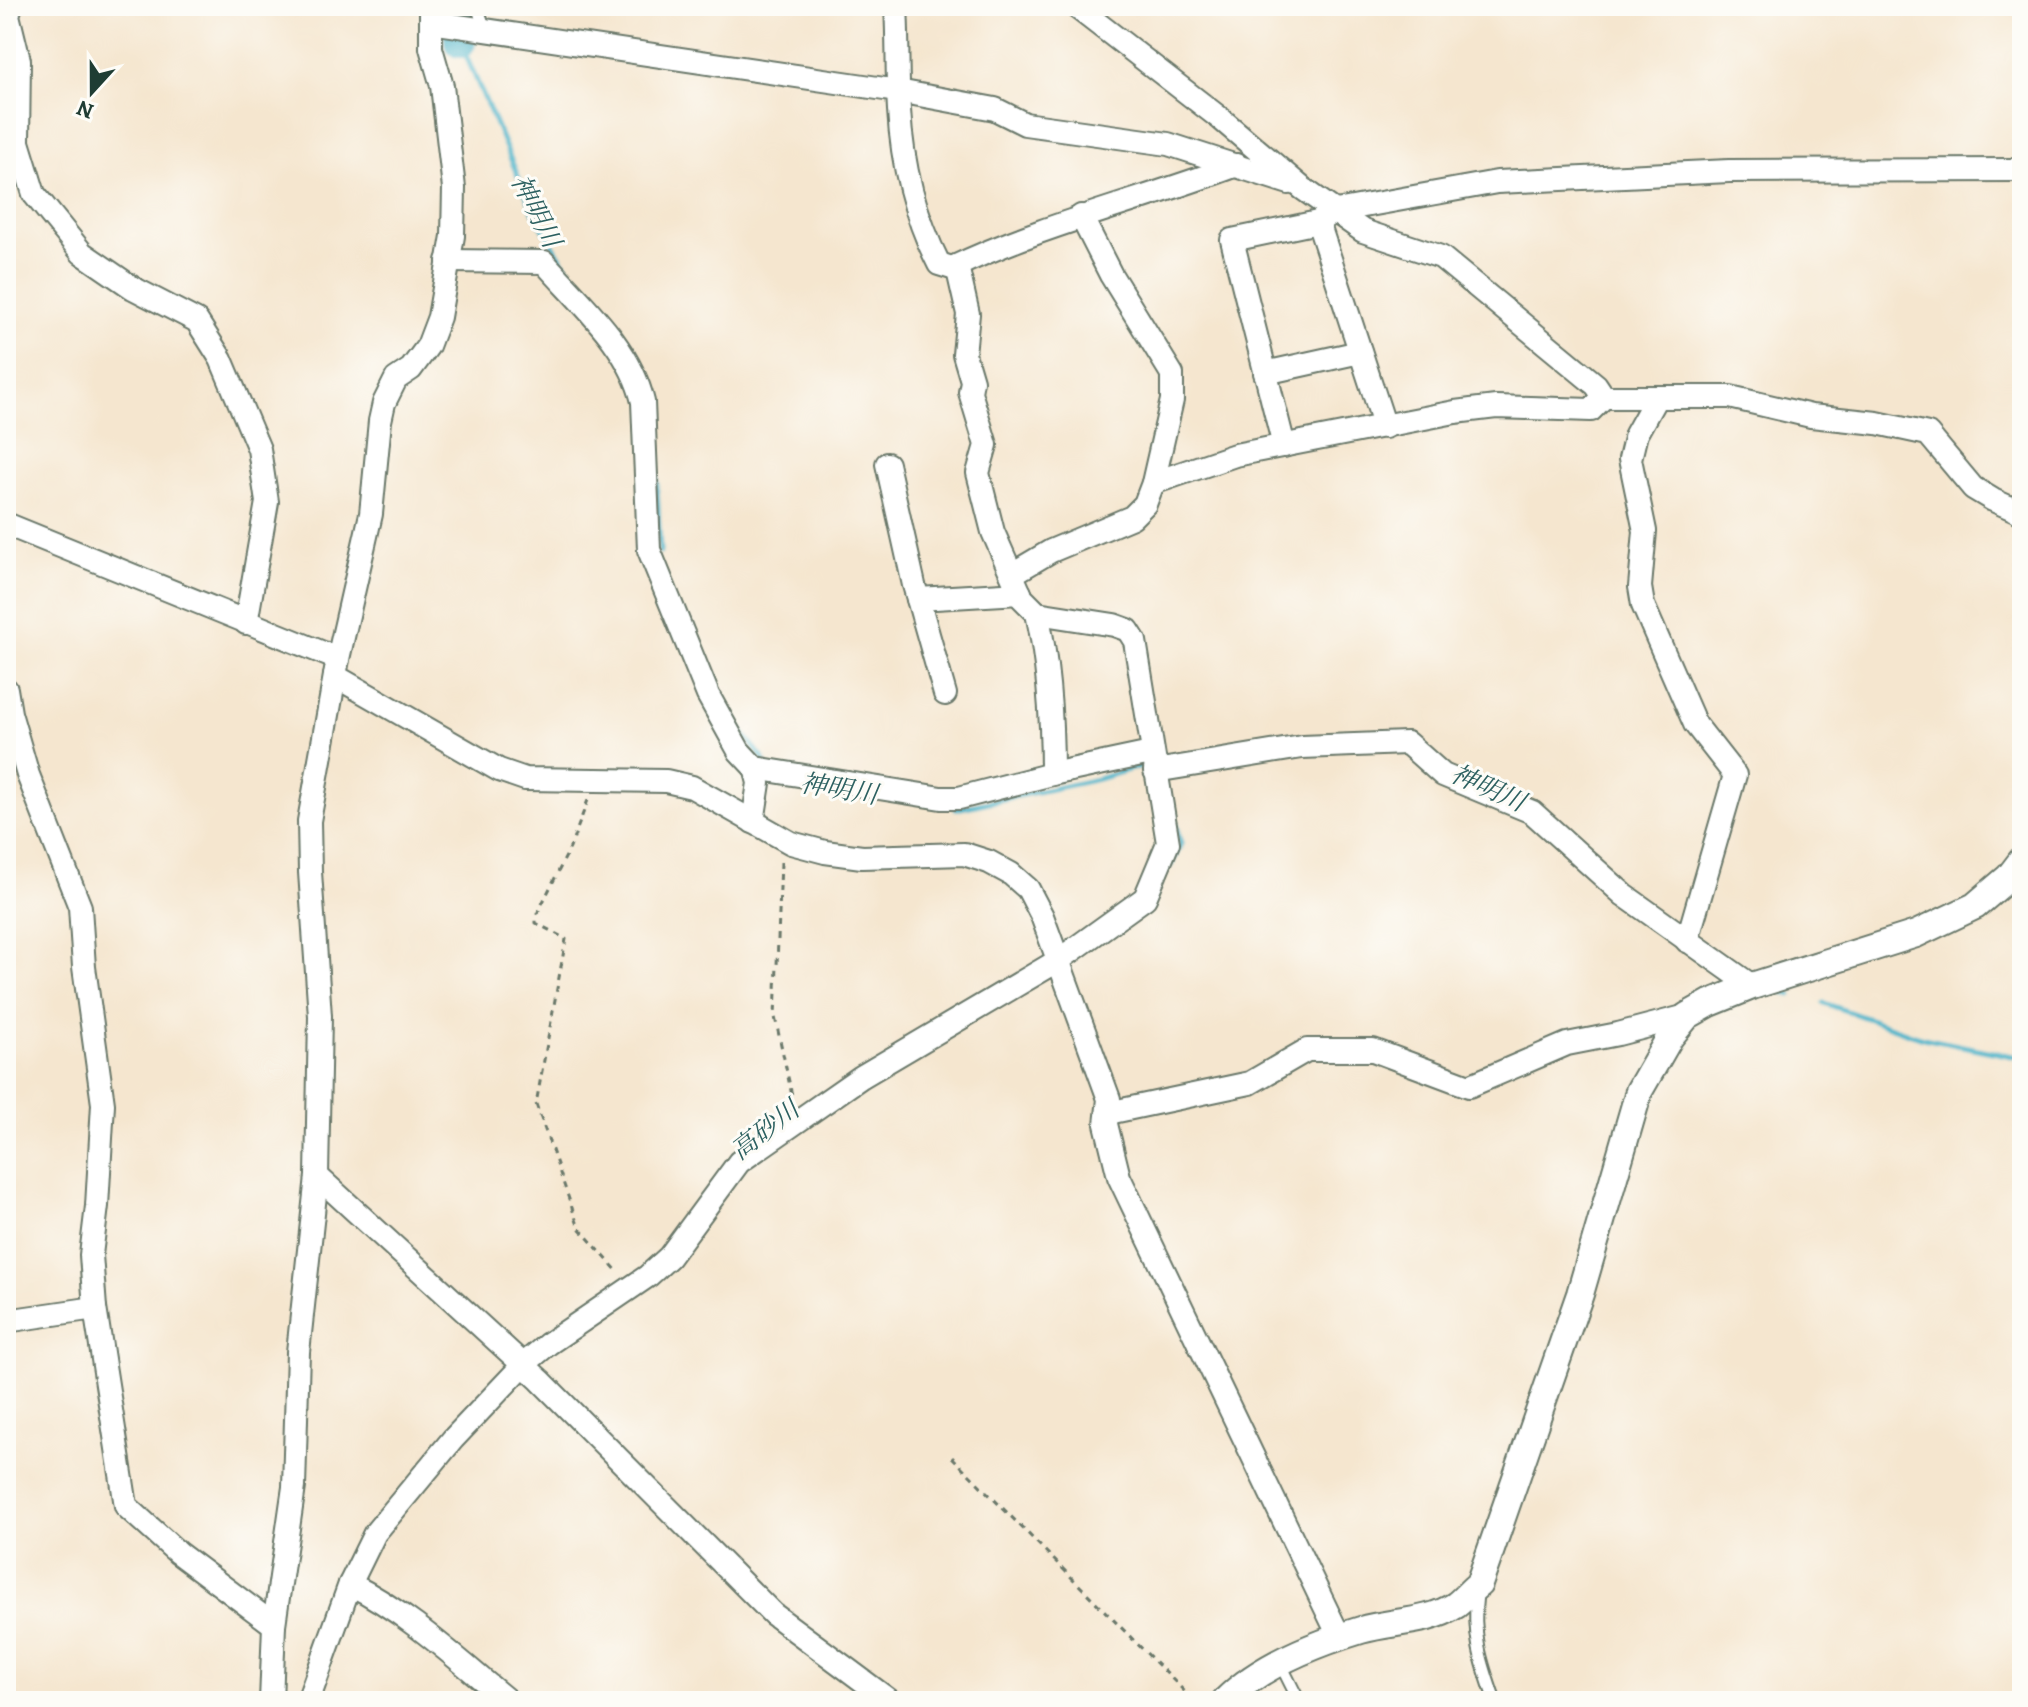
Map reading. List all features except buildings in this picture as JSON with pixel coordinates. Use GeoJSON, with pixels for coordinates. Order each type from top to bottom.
{"type":"FeatureCollection","features":[{"type":"Feature","properties":{"kind":"street"},"geometry":{"type":"LineString","coordinates":[[896,6],[899,112],[910,185],[922,231],[939,264],[952,268],[1003,244],[1237,165]]}},
{"type":"Feature","properties":{"kind":"street"},"geometry":{"type":"LineString","coordinates":[[1075,6],[1221,119],[1302,188],[1327,216],[1441,257],[1596,385],[1604,397]]}},
{"type":"Feature","properties":{"kind":"street"},"geometry":{"type":"LineString","coordinates":[[8,12],[19,60],[12,144],[34,194],[82,253],[133,288],[197,321],[221,359],[259,449],[267,502],[246,623]]}},
{"type":"Feature","properties":{"kind":"street"},"geometry":{"type":"LineString","coordinates":[[271,1701],[274,1625],[294,1487],[298,1352],[317,1176],[320,1016],[309,821],[337,668],[371,514],[384,403],[396,379],[411,369],[428,346],[439,317],[453,236],[454,188],[442,86],[431,48],[432,17],[485,29],[898,91],[995,109],[1025,124],[1168,144],[1302,188]]}},
{"type":"Feature","properties":{"kind":"street"},"geometry":{"type":"LineString","coordinates":[[1284,446],[1232,240],[1327,216],[1497,182],[1744,171],[2022,170]]}},
{"type":"Feature","properties":{"kind":"street"},"geometry":{"type":"LineString","coordinates":[[918,599],[1016,583],[1051,551],[1132,517],[1145,504],[1153,483],[1172,400],[1172,374],[1111,275],[1081,216]]}},
{"type":"Feature","properties":{"kind":"street"},"geometry":{"type":"LineString","coordinates":[[1327,216],[1360,352],[1385,427]]}},
{"type":"Feature","properties":{"kind":"street"},"geometry":{"type":"LineString","coordinates":[[448,261],[544,262],[628,360],[643,402],[649,550],[708,695],[739,751],[755,768],[759,783],[753,822]]}},
{"type":"Feature","properties":{"kind":"street"},"geometry":{"type":"LineString","coordinates":[[957,266],[968,314],[964,354],[972,381],[970,392],[986,445],[978,473],[993,532],[1016,583],[1037,613],[1047,657],[1052,709],[1052,774]]}},
{"type":"Feature","properties":{"kind":"street"},"geometry":{"type":"LineString","coordinates":[[1265,373],[1360,352]]}},
{"type":"Feature","properties":{"kind":"street"},"geometry":{"type":"LineString","coordinates":[[1153,483],[1235,455],[1455,412],[1496,407],[1591,410],[1604,397],[1730,397],[1811,416],[1877,423],[1928,434],[1973,488],[2022,513]]}},
{"type":"Feature","properties":{"kind":"street"},"geometry":{"type":"LineString","coordinates":[[1656,398],[1636,434],[1630,459],[1645,531],[1640,587],[1643,605],[1695,724],[1735,775],[1687,941]]}},
{"type":"Feature","properties":{"kind":"street"},"geometry":{"type":"LineString","coordinates":[[887,464],[918,599],[945,694]]}},
{"type":"Feature","properties":{"kind":"street"},"geometry":{"type":"LineString","coordinates":[[6,524],[246,623],[337,668],[499,770],[525,779],[666,781],[692,787],[782,838],[825,852],[862,857],[964,854],[989,862],[1011,874],[1028,889],[1042,916],[1109,1099],[1106,1124],[1119,1177],[1340,1638]]}},
{"type":"Feature","properties":{"kind":"street"},"geometry":{"type":"LineString","coordinates":[[308,1701],[350,1584],[375,1533],[453,1439],[524,1364],[669,1257],[739,1162],[861,1077],[1059,960],[1145,898],[1168,843],[1135,641],[1128,630],[1114,625],[1037,613]]}},
{"type":"Feature","properties":{"kind":"street"},"geometry":{"type":"LineString","coordinates":[[6,689],[28,775],[80,907],[86,982],[103,1104],[91,1255],[95,1308],[126,1506],[178,1553],[274,1625]]}},
{"type":"Feature","properties":{"kind":"street"},"geometry":{"type":"LineString","coordinates":[[755,768],[959,798],[1052,774],[1302,747],[1407,743],[1443,775],[1532,812],[1624,895],[1752,986]]}},
{"type":"Feature","properties":{"kind":"street"},"geometry":{"type":"LineString","coordinates":[[1108,1113],[1250,1083],[1307,1050],[1373,1050],[1469,1086],[1567,1044],[1687,1016],[1752,986],[1916,934],[1975,906],[2009,877],[2022,860]]}},
{"type":"Feature","properties":{"kind":"street"},"geometry":{"type":"LineString","coordinates":[[1225,1701],[1280,1663],[1364,1629],[1416,1620],[1455,1606],[1479,1584],[1580,1294],[1639,1091],[1670,1037],[1687,1016]]}},
{"type":"Feature","properties":{"kind":"street"},"geometry":{"type":"LineString","coordinates":[[317,1176],[524,1364],[773,1614],[890,1701]]}},
{"type":"Feature","properties":{"kind":"street"},"geometry":{"type":"LineString","coordinates":[[6,1321],[95,1308]]}},
{"type":"Feature","properties":{"kind":"street"},"geometry":{"type":"LineString","coordinates":[[350,1584],[368,1593],[418,1629],[508,1701]]}},
{"type":"Feature","properties":{"kind":"lane"},"geometry":{"type":"LineString","coordinates":[[477,6],[485,29]]}},
{"type":"Feature","properties":{"kind":"lane"},"geometry":{"type":"LineString","coordinates":[[1479,1584],[1474,1623],[1479,1654],[1495,1701]]}},
{"type":"Feature","properties":{"kind":"lane"},"geometry":{"type":"LineString","coordinates":[[1280,1663],[1299,1701]]}},
{"type":"Feature","properties":{"kind":"path"},"geometry":{"type":"LineString","coordinates":[[594,781],[570,848],[536,916],[536,923],[566,939],[536,1104],[579,1228],[632,1287]]}},
{"type":"Feature","properties":{"kind":"path"},"geometry":{"type":"LineString","coordinates":[[782,838],[775,1017],[798,1121]]}},
{"type":"Feature","properties":{"kind":"path"},"geometry":{"type":"LineString","coordinates":[[952,1457],[1194,1701]]}},
{"type":"Feature","properties":{"kind":"waterway","name":"神明川"},"geometry":{"type":"LineString","coordinates":[[458,6],[460,42]]}},
{"type":"Feature","properties":{"kind":"waterway","name":"神明川"},"geometry":{"type":"LineString","coordinates":[[460,42],[534,213],[573,278]]}},
{"type":"Feature","properties":{"kind":"waterway","name":"神明川"},"geometry":{"type":"LineString","coordinates":[[653,398],[660,552]]}},
{"type":"Feature","properties":{"kind":"waterway","name":"神明川"},"geometry":{"type":"LineString","coordinates":[[737,725],[765,761]]}},
{"type":"Feature","properties":{"kind":"waterway","name":"神明川"},"geometry":{"type":"LineString","coordinates":[[956,809],[1098,779],[1141,766]]}},
{"type":"Feature","properties":{"kind":"waterway","name":"高砂川"},"geometry":{"type":"LineString","coordinates":[[1171,865],[1181,844],[1175,822]]}},
{"type":"Feature","properties":{"kind":"waterway","name":"神明川"},"geometry":{"type":"LineString","coordinates":[[1777,989],[1791,995]]}},
{"type":"Feature","properties":{"kind":"waterway","name":"神明川"},"geometry":{"type":"LineString","coordinates":[[1824,1003],[1923,1038],[2022,1058]]}}]}
